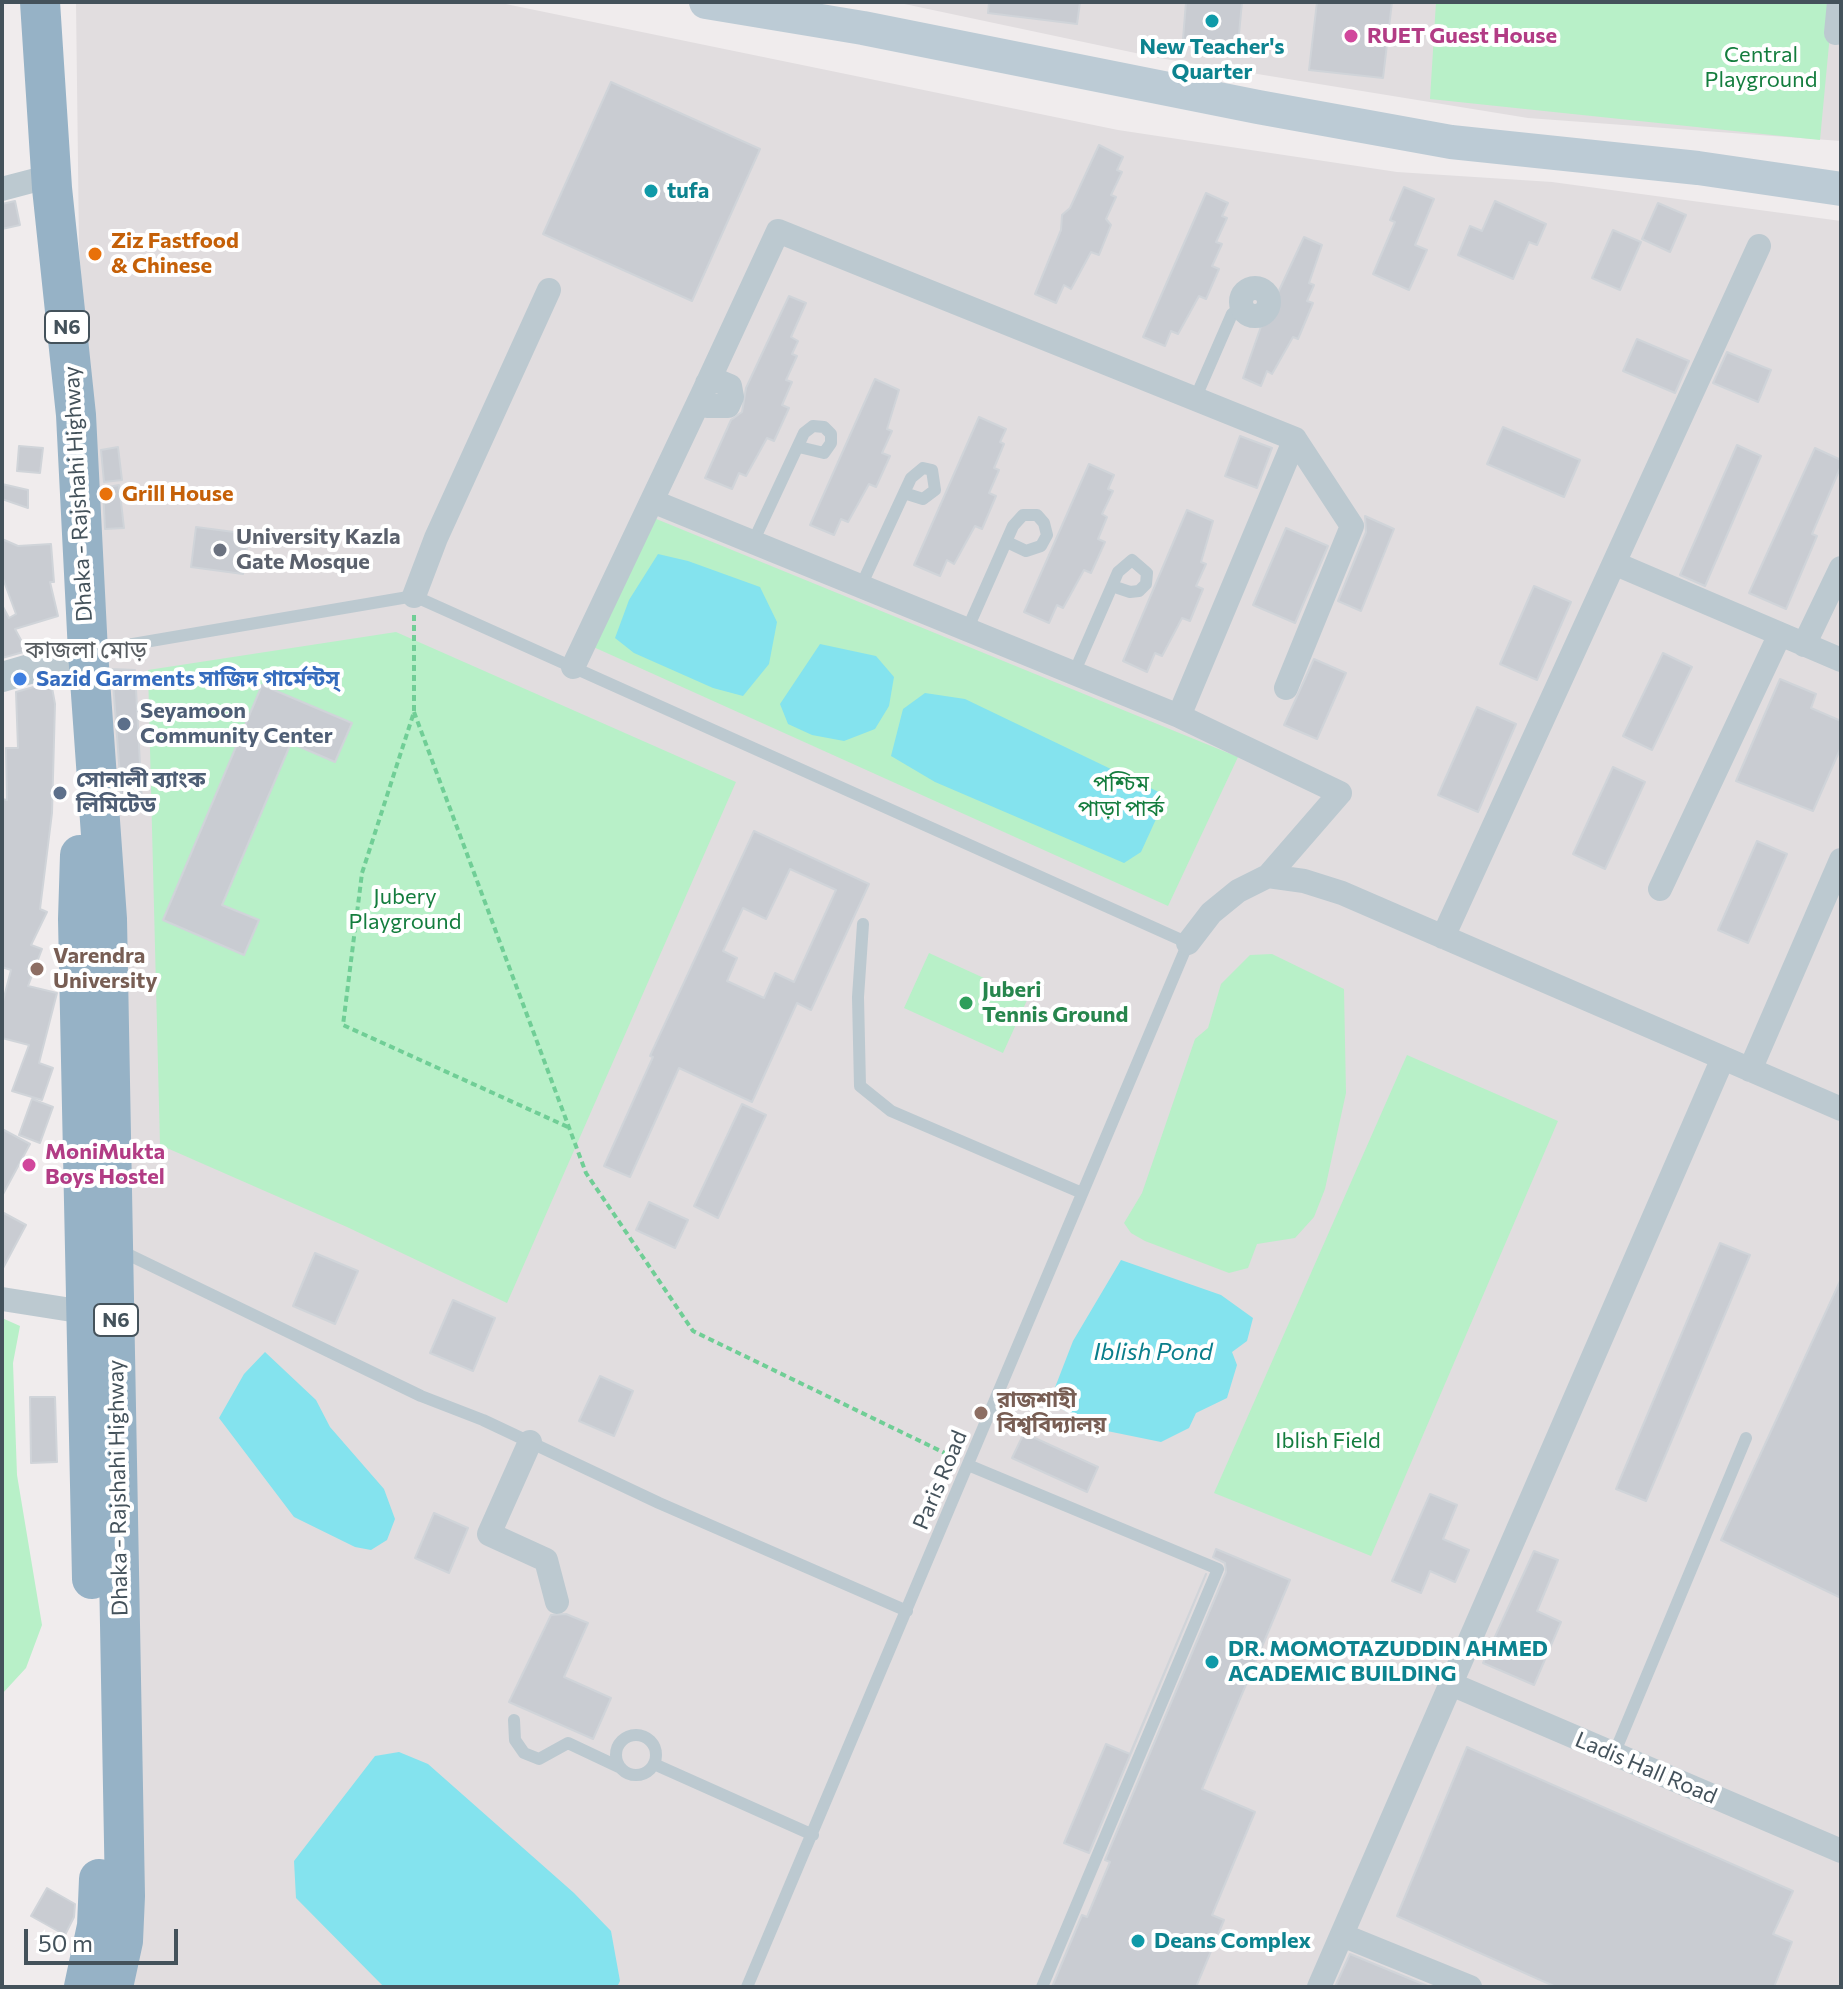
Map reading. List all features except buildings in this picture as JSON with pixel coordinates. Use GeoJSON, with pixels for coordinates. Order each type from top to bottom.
{"type":"FeatureCollection","features":[{"type":"Feature","properties":{"kind":"highway","name":"Dhaka - Rajshahi Highway"},"geometry":{"type":"LineString","coordinates":[[40,2],[51,176],[76,415],[88,652],[107,919],[115,1248],[100,1315],[100,1897],[84,1987]]}},
{"type":"Feature","properties":{"kind":"highway","name":"Dhaka - Rajshahi Highway"},"geometry":{"type":"LineString","coordinates":[[88,652],[78,919],[100,1315],[125,1896],[123,1941],[113,1987]]}},
{"type":"Feature","properties":{"kind":"main road"},"geometry":{"type":"LineString","coordinates":[[706,2],[863,28],[1451,142],[1698,168],[1841,189]]}},
{"type":"Feature","properties":{"kind":"main road"},"geometry":{"type":"LineString","coordinates":[[837,2],[1454,123],[1755,153],[1841,166]]}},
{"type":"Feature","properties":{"kind":"street"},"geometry":{"type":"LineString","coordinates":[[1836,33],[1839,2]]}},
{"type":"Feature","properties":{"kind":"street"},"geometry":{"type":"LineString","coordinates":[[2,189],[51,176]]}},
{"type":"Feature","properties":{"kind":"street"},"geometry":{"type":"LineString","coordinates":[[573,667],[778,231],[1295,439],[1352,526],[1286,688]]}},
{"type":"Feature","properties":{"kind":"street"},"geometry":{"type":"LineString","coordinates":[[1443,937],[1759,246]]}},
{"type":"Feature","properties":{"kind":"street"},"geometry":{"type":"LineString","coordinates":[[414,596],[436,538],[549,290]]}},
{"type":"Feature","properties":{"kind":"street"},"geometry":{"type":"LineString","coordinates":[[1179,716],[1295,439]]}},
{"type":"Feature","properties":{"kind":"street"},"geometry":{"type":"LineString","coordinates":[[652,501],[1179,716],[1340,793],[1268,876],[1238,891],[1211,913],[1188,943]]}},
{"type":"Feature","properties":{"kind":"street"},"geometry":{"type":"LineString","coordinates":[[1616,564],[1841,660]]}},
{"type":"Feature","properties":{"kind":"street"},"geometry":{"type":"LineString","coordinates":[[1804,645],[1841,568]]}},
{"type":"Feature","properties":{"kind":"street"},"geometry":{"type":"LineString","coordinates":[[1660,889],[1780,634]]}},
{"type":"Feature","properties":{"kind":"street"},"geometry":{"type":"LineString","coordinates":[[2,677],[88,652]]}},
{"type":"Feature","properties":{"kind":"street"},"geometry":{"type":"LineString","coordinates":[[1750,1070],[1841,860]]}},
{"type":"Feature","properties":{"kind":"street"},"geometry":{"type":"LineString","coordinates":[[1268,876],[1304,881],[1342,893],[1841,1109]]}},
{"type":"Feature","properties":{"kind":"street"},"geometry":{"type":"LineString","coordinates":[[1319,1987],[1723,1058]]}},
{"type":"Feature","properties":{"kind":"street"},"geometry":{"type":"LineString","coordinates":[[2,1299],[100,1315]]}},
{"type":"Feature","properties":{"kind":"street"},"geometry":{"type":"LineString","coordinates":[[530,1442],[489,1534],[546,1560],[557,1602]]}},
{"type":"Feature","properties":{"kind":"street","name":"Ladis Hall Road"},"geometry":{"type":"LineString","coordinates":[[1451,1684],[1841,1851]]}},
{"type":"Feature","properties":{"kind":"street"},"geometry":{"type":"LineString","coordinates":[[1342,1935],[1470,1987]]}},
{"type":"Feature","properties":{"kind":"lane"},"geometry":{"type":"LineString","coordinates":[[1195,399],[1232,314],[1241,307]]}},
{"type":"Feature","properties":{"kind":"lane"},"geometry":{"type":"LineString","coordinates":[[753,542],[799,447]]}},
{"type":"Feature","properties":{"kind":"lane"},"geometry":{"type":"LineString","coordinates":[[861,586],[904,493]]}},
{"type":"Feature","properties":{"kind":"lane"},"geometry":{"type":"LineString","coordinates":[[967,630],[1007,542]]}},
{"type":"Feature","properties":{"kind":"lane"},"geometry":{"type":"LineString","coordinates":[[1074,673],[1112,586]]}},
{"type":"Feature","properties":{"kind":"lane"},"geometry":{"type":"LineString","coordinates":[[88,652],[414,596],[1188,943]]}},
{"type":"Feature","properties":{"kind":"lane"},"geometry":{"type":"LineString","coordinates":[[863,924],[858,997],[860,1086],[891,1111],[1082,1193]]}},
{"type":"Feature","properties":{"kind":"lane","name":"Paris Road"},"geometry":{"type":"LineString","coordinates":[[747,1987],[1188,943]]}},
{"type":"Feature","properties":{"kind":"lane"},"geometry":{"type":"LineString","coordinates":[[115,1248],[421,1396],[907,1611]]}},
{"type":"Feature","properties":{"kind":"lane"},"geometry":{"type":"LineString","coordinates":[[1614,1754],[1746,1438]]}},
{"type":"Feature","properties":{"kind":"lane"},"geometry":{"type":"LineString","coordinates":[[968,1465],[1218,1569],[1042,1987]]}},
{"type":"Feature","properties":{"kind":"lane"},"geometry":{"type":"LineString","coordinates":[[514,1720],[515,1740],[524,1753],[539,1759],[568,1743],[638,1775],[654,1764]]}},
{"type":"Feature","properties":{"kind":"lane"},"geometry":{"type":"LineString","coordinates":[[621,1768],[617,1749],[632,1736],[649,1741],[655,1752],[654,1764]]}},
{"type":"Feature","properties":{"kind":"lane"},"geometry":{"type":"LineString","coordinates":[[654,1764],[813,1835]]}},
{"type":"Feature","properties":{"kind":"path"},"geometry":{"type":"LineString","coordinates":[[414,596],[414,712],[362,873],[343,1025],[569,1127]]}},
{"type":"Feature","properties":{"kind":"path"},"geometry":{"type":"LineString","coordinates":[[414,712],[586,1173],[693,1331],[968,1465]]}},
{"type":"Feature","properties":{"kind":"shaded area","name":"রাজশাহী বিশ্ববিদ্যালয়"},"geometry":{"type":"Polygon","coordinates":[[[76,2],[496,2],[1118,130],[1397,172],[1552,182],[1841,221],[1841,1987],[129,1987],[103,669],[79,245],[76,2]]]}},
{"type":"Feature","properties":{"kind":"shaded area"},"geometry":{"type":"Polygon","coordinates":[[[895,2],[1841,2],[1841,141],[1528,118],[1159,58],[895,2]]]}},
{"type":"Feature","properties":{"kind":"green space","name":"Central Playground"},"geometry":{"type":"Polygon","coordinates":[[[1436,2],[1833,2],[1820,140],[1430,99],[1436,2]]]}},
{"type":"Feature","properties":{"kind":"green space","name":"পশ্চিম পাড়া পার্ক"},"geometry":{"type":"Polygon","coordinates":[[[649,516],[1238,757],[1168,906],[589,645],[649,516]]]}},
{"type":"Feature","properties":{"kind":"green space","name":"Jubery Playground"},"geometry":{"type":"Polygon","coordinates":[[[396,632],[736,782],[507,1303],[347,1227],[160,1145],[148,670],[396,632]]]}},
{"type":"Feature","properties":{"kind":"green space","name":"Juberi Tennis Ground"},"geometry":{"type":"Polygon","coordinates":[[[929,953],[1028,998],[1003,1053],[904,1008],[929,953]]]}},
{"type":"Feature","properties":{"kind":"green space"},"geometry":{"type":"Polygon","coordinates":[[[1272,954],[1344,989],[1346,1093],[1325,1189],[1314,1217],[1295,1238],[1257,1244],[1248,1268],[1229,1273],[1145,1241],[1131,1233],[1124,1223],[1142,1193],[1195,1039],[1208,1028],[1221,984],[1250,955],[1272,954]]]}},
{"type":"Feature","properties":{"kind":"green space","name":"Iblish Field"},"geometry":{"type":"Polygon","coordinates":[[[1407,1055],[1558,1121],[1371,1556],[1214,1493],[1407,1055]]]}},
{"type":"Feature","properties":{"kind":"green space"},"geometry":{"type":"Polygon","coordinates":[[[2,1318],[20,1326],[13,1363],[17,1475],[42,1625],[26,1668],[2,1694],[2,1318]]]}},
{"type":"Feature","properties":{"kind":"water"},"geometry":{"type":"Polygon","coordinates":[[[658,554],[688,561],[760,587],[777,622],[769,664],[743,696],[713,688],[634,653],[615,638],[629,600],[658,554]]]}},
{"type":"Feature","properties":{"kind":"water"},"geometry":{"type":"Polygon","coordinates":[[[820,644],[876,656],[894,677],[889,706],[875,729],[844,741],[812,735],[788,724],[780,704],[820,644]]]}},
{"type":"Feature","properties":{"kind":"water"},"geometry":{"type":"Polygon","coordinates":[[[925,693],[965,699],[1163,794],[1157,817],[1141,852],[1124,863],[935,782],[891,756],[903,709],[925,693]]]}},
{"type":"Feature","properties":{"kind":"water","name":"Iblish Pond"},"geometry":{"type":"Polygon","coordinates":[[[1121,1260],[1221,1295],[1253,1318],[1247,1341],[1232,1352],[1237,1365],[1227,1398],[1196,1413],[1189,1428],[1161,1442],[1107,1431],[1049,1403],[1073,1341],[1121,1260]]]}},
{"type":"Feature","properties":{"kind":"water"},"geometry":{"type":"Polygon","coordinates":[[[265,1352],[316,1400],[330,1427],[384,1489],[395,1519],[387,1540],[371,1550],[355,1547],[294,1517],[219,1418],[244,1374],[265,1352]]]}},
{"type":"Feature","properties":{"kind":"water"},"geometry":{"type":"Polygon","coordinates":[[[399,1752],[428,1764],[574,1893],[611,1931],[620,1981],[617,1987],[384,1987],[296,1898],[294,1861],[375,1756],[399,1752]]]}},
{"type":"Feature","properties":{"kind":"place","name":"New Teacher's Quarter"},"geometry":{"type":"Point","coordinates":[1212,21]}},
{"type":"Feature","properties":{"kind":"place","name":"RUET Guest House"},"geometry":{"type":"Point","coordinates":[1351,36]}},
{"type":"Feature","properties":{"kind":"place","name":"tufa"},"geometry":{"type":"Point","coordinates":[651,191]}},
{"type":"Feature","properties":{"kind":"place","name":"Ziz Fastfood & Chinese"},"geometry":{"type":"Point","coordinates":[95,254]}},
{"type":"Feature","properties":{"kind":"place","name":"Grill House"},"geometry":{"type":"Point","coordinates":[106,494]}},
{"type":"Feature","properties":{"kind":"place","name":"University Kazla Gate Mosque"},"geometry":{"type":"Point","coordinates":[220,550]}},
{"type":"Feature","properties":{"kind":"place","name":"Sazid Garments সাজিদ গার্মেন্টস্"},"geometry":{"type":"Point","coordinates":[20,679]}},
{"type":"Feature","properties":{"kind":"place","name":"Seyamoon Community Center"},"geometry":{"type":"Point","coordinates":[124,724]}},
{"type":"Feature","properties":{"kind":"place","name":"সোনালী ব্যাংক লিমিটেড"},"geometry":{"type":"Point","coordinates":[60,793]}},
{"type":"Feature","properties":{"kind":"place","name":"Varendra University"},"geometry":{"type":"Point","coordinates":[37,969]}},
{"type":"Feature","properties":{"kind":"place","name":"Juberi Tennis Ground"},"geometry":{"type":"Point","coordinates":[966,1003]}},
{"type":"Feature","properties":{"kind":"place","name":"MoniMukta Boys Hostel"},"geometry":{"type":"Point","coordinates":[29,1165]}},
{"type":"Feature","properties":{"kind":"place","name":"রাজশাহী বিশ্ববিদ্যালয়"},"geometry":{"type":"Point","coordinates":[981,1413]}},
{"type":"Feature","properties":{"kind":"place","name":"DR. MOMOTAZUDDIN AHMED ACADEMIC BUILDING"},"geometry":{"type":"Point","coordinates":[1212,1662]}},
{"type":"Feature","properties":{"kind":"place","name":"Deans Complex"},"geometry":{"type":"Point","coordinates":[1138,1941]}},
{"type":"Feature","properties":{"kind":"district","name":"কাজলা মোড়"},"geometry":{"type":"Point","coordinates":[86,650]}}]}
